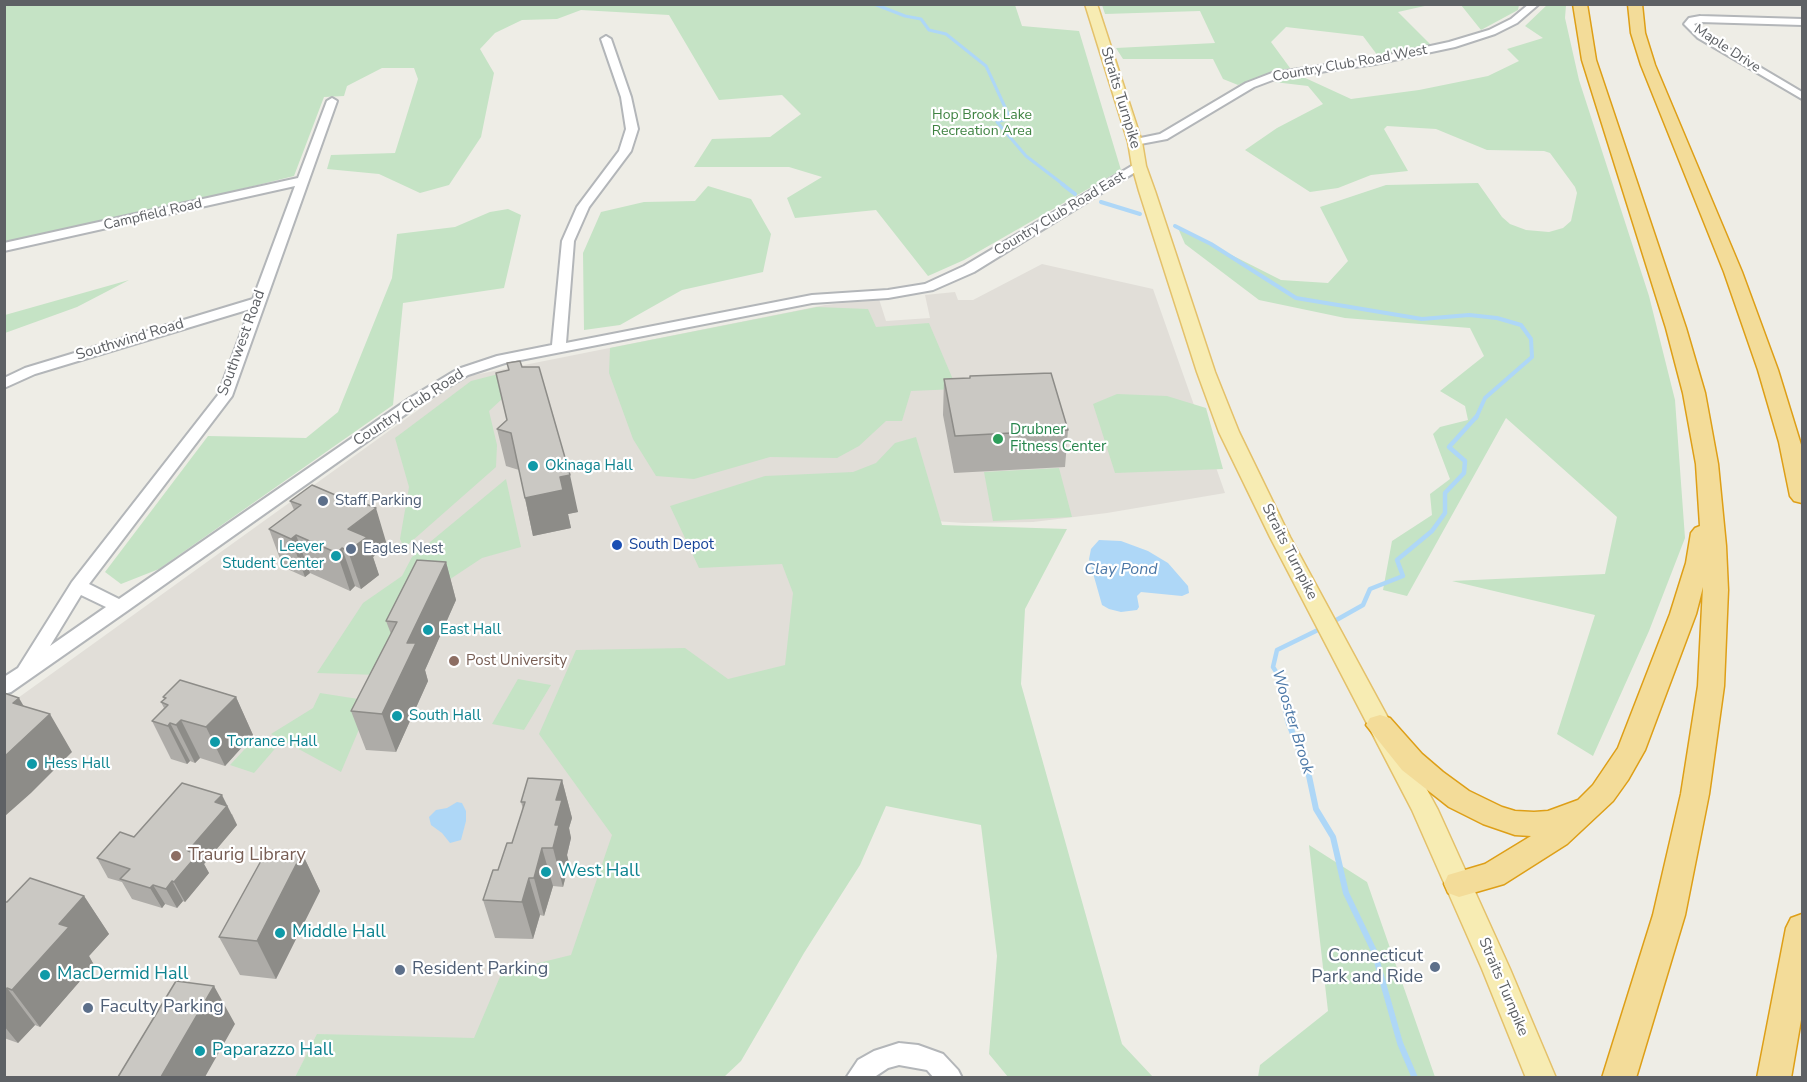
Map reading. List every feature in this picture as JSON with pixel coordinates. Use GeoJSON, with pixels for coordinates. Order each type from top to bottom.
{"type":"FeatureCollection","features":[{"type":"Feature","properties":{"kind":"highway"},"geometry":{"type":"LineString","coordinates":[[1580,4],[1589,60],[1685,359],[1707,464],[1716,590],[1711,686],[1705,736],[1684,853],[1669,915],[1619,1077]]}},
{"type":"Feature","properties":{"kind":"highway"},"geometry":{"type":"LineString","coordinates":[[1635,4],[1638,33],[1645,57],[1733,272],[1768,370],[1790,442],[1803,496]]}},
{"type":"Feature","properties":{"kind":"highway"},"geometry":{"type":"LineString","coordinates":[[1459,884],[1493,875],[1539,846],[1581,815],[1603,793],[1631,750],[1692,588],[1702,541],[1707,464]]}},
{"type":"Feature","properties":{"kind":"highway"},"geometry":{"type":"LineString","coordinates":[[1380,725],[1412,762],[1433,780],[1458,800],[1492,816],[1515,823],[1552,822],[1579,809],[1603,793]]}},
{"type":"Feature","properties":{"kind":"highway"},"geometry":{"type":"LineString","coordinates":[[1774,1077],[1803,928]]}},
{"type":"Feature","properties":{"kind":"main road","name":"Straits Turnpike"},"geometry":{"type":"LineString","coordinates":[[1091,4],[1135,142],[1138,166],[1225,424],[1327,625],[1425,810],[1541,1077]]}},
{"type":"Feature","properties":{"kind":"street","name":"Country Club Road West"},"geometry":{"type":"LineString","coordinates":[[1135,142],[1163,137],[1250,85],[1276,75],[1376,61],[1451,45],[1492,32],[1514,21],[1534,4]]}},
{"type":"Feature","properties":{"kind":"street","name":"Maple Drive"},"geometry":{"type":"LineString","coordinates":[[1803,22],[1700,19],[1692,20],[1689,24],[1701,36],[1803,96]]}},
{"type":"Feature","properties":{"kind":"street"},"geometry":{"type":"LineString","coordinates":[[559,348],[568,241],[583,207],[625,151],[632,129],[626,97],[606,39]]}},
{"type":"Feature","properties":{"kind":"street","name":"Southwest Road"},"geometry":{"type":"LineString","coordinates":[[24,674],[78,586],[225,396],[301,181],[332,101]]}},
{"type":"Feature","properties":{"kind":"street","name":"Country Club Road East"},"geometry":{"type":"LineString","coordinates":[[982,261],[1138,166]]}},
{"type":"Feature","properties":{"kind":"street","name":"Campfield Road"},"geometry":{"type":"LineString","coordinates":[[4,247],[301,181]]}},
{"type":"Feature","properties":{"kind":"street","name":"Country Club Road"},"geometry":{"type":"LineString","coordinates":[[4,687],[445,381],[489,362],[812,299],[915,290],[956,276],[982,261]]}},
{"type":"Feature","properties":{"kind":"street","name":"Southwind Road"},"geometry":{"type":"LineString","coordinates":[[4,384],[30,371],[258,302]]}},
{"type":"Feature","properties":{"kind":"street"},"geometry":{"type":"LineString","coordinates":[[78,586],[121,607]]}},
{"type":"Feature","properties":{"kind":"street"},"geometry":{"type":"LineString","coordinates":[[858,1077],[866,1068],[882,1059],[899,1054],[918,1056],[934,1062],[950,1077]]}},
{"type":"Feature","properties":{"kind":"shaded area","name":"Post University"},"geometry":{"type":"Polygon","coordinates":[[[1042,264],[1153,289],[1225,493],[1107,513],[1033,522],[964,523],[892,518],[552,1061],[318,1034],[295,1077],[5,1077],[4,708],[464,377],[825,305],[879,299],[886,321],[930,318],[925,295],[955,292],[958,300],[973,300],[1042,264]]]}},
{"type":"Feature","properties":{"kind":"green space"},"geometry":{"type":"Polygon","coordinates":[[[1548,4],[1566,5],[1565,18],[1579,80],[1649,296],[1675,400],[1685,538],[1649,631],[1593,756],[1557,734],[1595,615],[1452,581],[1605,574],[1617,517],[1506,418],[1407,596],[1383,590],[1392,541],[1432,515],[1430,494],[1450,479],[1433,434],[1440,427],[1468,420],[1465,406],[1440,391],[1484,356],[1470,328],[1345,318],[1259,300],[1185,244],[1178,228],[1281,280],[1328,283],[1348,261],[1320,207],[1386,185],[1478,183],[1502,217],[1510,224],[1526,230],[1549,232],[1563,228],[1571,221],[1577,193],[1550,153],[1544,151],[1487,150],[1436,129],[1387,126],[1384,129],[1408,171],[1371,175],[1338,188],[1310,192],[1245,150],[1277,128],[1323,104],[1308,86],[1274,82],[1301,76],[1351,99],[1419,90],[1488,76],[1519,61],[1507,49],[1543,38],[1525,26],[1548,4]]]}},
{"type":"Feature","properties":{"kind":"green space","name":"Hop Brook Lake Recreation Area"},"geometry":{"type":"Polygon","coordinates":[[[4,5],[1015,5],[1022,26],[1079,31],[1121,170],[964,260],[928,276],[876,210],[795,218],[787,198],[822,177],[789,167],[694,167],[712,139],[770,137],[801,114],[782,95],[719,100],[669,15],[581,10],[557,19],[522,20],[495,33],[480,49],[494,73],[481,137],[449,185],[420,193],[379,174],[327,169],[331,155],[395,153],[418,79],[414,68],[382,68],[347,86],[344,96],[324,97],[294,176],[137,215],[5,243],[4,5]]]}},
{"type":"Feature","properties":{"kind":"green space"},"geometry":{"type":"Polygon","coordinates":[[[1102,5],[1429,5],[1398,12],[1431,45],[1378,56],[1363,36],[1286,27],[1271,42],[1290,68],[1238,85],[1223,79],[1213,59],[1123,59],[1116,48],[1215,43],[1200,11],[1105,14],[1102,5]]]}},
{"type":"Feature","properties":{"kind":"green space"},"geometry":{"type":"Polygon","coordinates":[[[1461,5],[1519,5],[1518,10],[1481,30],[1461,5]]]}},
{"type":"Feature","properties":{"kind":"green space"},"geometry":{"type":"Polygon","coordinates":[[[708,186],[751,199],[771,234],[763,272],[682,290],[620,325],[584,330],[583,253],[601,212],[644,202],[695,201],[708,186]]]}},
{"type":"Feature","properties":{"kind":"green space"},"geometry":{"type":"Polygon","coordinates":[[[508,209],[521,215],[504,288],[403,303],[393,405],[159,569],[121,584],[105,572],[208,436],[306,438],[338,412],[392,278],[397,234],[455,227],[490,212],[508,209]]]}},
{"type":"Feature","properties":{"kind":"green space"},"geometry":{"type":"Polygon","coordinates":[[[129,280],[77,307],[5,333],[5,315],[129,280]]]}},
{"type":"Feature","properties":{"kind":"green space"},"geometry":{"type":"Polygon","coordinates":[[[817,307],[868,309],[876,327],[929,323],[957,389],[911,391],[902,421],[886,421],[859,446],[837,458],[770,457],[694,479],[656,476],[633,439],[609,373],[610,348],[817,307]]]}},
{"type":"Feature","properties":{"kind":"green space"},"geometry":{"type":"Polygon","coordinates":[[[514,370],[516,386],[489,411],[497,445],[496,467],[404,548],[400,539],[409,487],[395,438],[471,381],[514,370]]]}},
{"type":"Feature","properties":{"kind":"green space"},"geometry":{"type":"Polygon","coordinates":[[[1117,394],[1167,396],[1206,408],[1223,469],[1115,473],[1093,404],[1117,394]]]}},
{"type":"Feature","properties":{"kind":"green space"},"geometry":{"type":"Polygon","coordinates":[[[916,437],[942,525],[1067,529],[1025,609],[1021,684],[1122,1044],[1153,1077],[1008,1077],[989,1054],[997,956],[981,825],[886,806],[860,865],[804,953],[741,1061],[724,1077],[295,1077],[317,1034],[474,1038],[502,972],[571,955],[612,835],[539,734],[576,650],[685,648],[728,679],[785,665],[793,593],[782,564],[699,568],[670,506],[765,476],[853,472],[876,463],[895,443],[916,437]]]}},
{"type":"Feature","properties":{"kind":"green space"},"geometry":{"type":"Polygon","coordinates":[[[1059,468],[1072,517],[993,521],[984,472],[1059,468]]]}},
{"type":"Feature","properties":{"kind":"green space"},"geometry":{"type":"Polygon","coordinates":[[[506,479],[521,547],[482,558],[420,599],[378,675],[317,673],[363,603],[402,576],[412,557],[506,479]]]}},
{"type":"Feature","properties":{"kind":"green space"},"geometry":{"type":"Polygon","coordinates":[[[518,679],[551,685],[524,730],[492,724],[518,679]]]}},
{"type":"Feature","properties":{"kind":"green space"},"geometry":{"type":"Polygon","coordinates":[[[320,693],[371,701],[341,772],[271,734],[313,708],[320,693]]]}},
{"type":"Feature","properties":{"kind":"green space"},"geometry":{"type":"Polygon","coordinates":[[[255,738],[279,744],[254,773],[230,765],[255,738]]]}},
{"type":"Feature","properties":{"kind":"green space"},"geometry":{"type":"Polygon","coordinates":[[[1309,845],[1367,882],[1435,1077],[1258,1077],[1260,1065],[1328,1011],[1309,845]]]}},
{"type":"Feature","properties":{"kind":"water","name":"Clay Pond"},"geometry":{"type":"Polygon","coordinates":[[[1099,540],[1121,541],[1148,551],[1168,563],[1188,586],[1189,593],[1182,596],[1141,592],[1137,596],[1139,607],[1137,610],[1121,612],[1102,605],[1089,559],[1091,549],[1099,540]]]}},
{"type":"Feature","properties":{"kind":"water"},"geometry":{"type":"Polygon","coordinates":[[[457,802],[462,803],[466,811],[466,821],[461,840],[450,843],[431,825],[429,817],[436,810],[447,808],[457,802]]]}},
{"type":"Feature","properties":{"kind":"building","name":"Okinaga Hall"},"geometry":{"type":"Polygon","coordinates":[[[520,361],[522,367],[539,367],[570,475],[560,477],[563,490],[525,498],[511,433],[497,429],[507,420],[496,373],[509,370],[507,363],[520,361]]]}},
{"type":"Feature","properties":{"kind":"building"},"geometry":{"type":"Polygon","coordinates":[[[1051,373],[1068,430],[955,436],[944,379],[1051,373]]]}},
{"type":"Feature","properties":{"kind":"building"},"geometry":{"type":"Polygon","coordinates":[[[312,485],[340,497],[343,495],[376,508],[348,529],[367,537],[348,551],[342,548],[337,553],[296,535],[291,539],[269,529],[301,505],[290,501],[312,485]]]}},
{"type":"Feature","properties":{"kind":"building"},"geometry":{"type":"Polygon","coordinates":[[[417,560],[446,562],[407,643],[416,643],[382,714],[351,711],[397,622],[386,621],[417,560]]]}},
{"type":"Feature","properties":{"kind":"building"},"geometry":{"type":"Polygon","coordinates":[[[180,680],[236,697],[206,727],[181,720],[176,725],[170,723],[168,726],[152,721],[168,705],[161,702],[166,698],[163,697],[180,680]]]}},
{"type":"Feature","properties":{"kind":"building"},"geometry":{"type":"Polygon","coordinates":[[[4,693],[19,698],[13,703],[50,714],[4,757],[4,693]]]}},
{"type":"Feature","properties":{"kind":"building"},"geometry":{"type":"Polygon","coordinates":[[[528,778],[562,780],[556,800],[562,800],[555,825],[559,825],[553,848],[542,848],[534,878],[529,878],[522,902],[483,900],[493,870],[498,870],[507,843],[512,843],[525,802],[521,802],[528,778]]]}},
{"type":"Feature","properties":{"kind":"building"},"geometry":{"type":"Polygon","coordinates":[[[182,783],[222,795],[215,802],[227,806],[188,851],[198,854],[166,889],[153,885],[150,888],[120,879],[130,869],[97,858],[120,832],[134,837],[182,783]]]}},
{"type":"Feature","properties":{"kind":"building"},"geometry":{"type":"Polygon","coordinates":[[[267,850],[302,853],[257,941],[219,937],[267,850]]]}},
{"type":"Feature","properties":{"kind":"building"},"geometry":{"type":"Polygon","coordinates":[[[30,878],[84,896],[59,924],[69,927],[12,990],[7,988],[4,990],[4,902],[7,902],[30,878]]]}},
{"type":"Feature","properties":{"kind":"building"},"geometry":{"type":"Polygon","coordinates":[[[176,981],[214,986],[161,1077],[118,1077],[176,981]]]}},
{"type":"Feature","properties":{"kind":"waterway","name":"Wooster Brook"},"geometry":{"type":"LineString","coordinates":[[874,4],[905,16],[921,19],[929,30],[946,34],[986,66],[1010,118],[997,122],[1026,156],[1064,185]]}},
{"type":"Feature","properties":{"kind":"waterway","name":"Wooster Brook"},"geometry":{"type":"LineString","coordinates":[[1062,184],[1075,194]]}},
{"type":"Feature","properties":{"kind":"waterway","name":"Wooster Brook"},"geometry":{"type":"LineString","coordinates":[[1101,202],[1140,214]]}},
{"type":"Feature","properties":{"kind":"waterway","name":"Wooster Brook"},"geometry":{"type":"LineString","coordinates":[[1175,226],[1211,244],[1296,298],[1422,319],[1469,315],[1497,318],[1521,325],[1531,339],[1532,357],[1485,398],[1477,416]]}},
{"type":"Feature","properties":{"kind":"waterway","name":"Wooster Brook"},"geometry":{"type":"LineString","coordinates":[[1331,623],[1363,605],[1370,589],[1403,576],[1397,560],[1432,531],[1445,513],[1445,493],[1464,473],[1465,461],[1449,447],[1477,416]]}},
{"type":"Feature","properties":{"kind":"waterway","name":"Wooster Brook"},"geometry":{"type":"LineString","coordinates":[[1287,712],[1282,681],[1273,667],[1277,650],[1324,627]]}},
{"type":"Feature","properties":{"kind":"waterway","name":"Wooster Brook"},"geometry":{"type":"LineString","coordinates":[[1286,710],[1309,776],[1316,809],[1333,837],[1346,893],[1374,951],[1400,1043],[1415,1078]]}},
{"type":"Feature","properties":{"kind":"place","name":"Drubner Fitness Center"},"geometry":{"type":"Point","coordinates":[998,439]}},
{"type":"Feature","properties":{"kind":"place","name":"Okinaga Hall"},"geometry":{"type":"Point","coordinates":[533,466]}},
{"type":"Feature","properties":{"kind":"place","name":"Staff Parking"},"geometry":{"type":"Point","coordinates":[323,501]}},
{"type":"Feature","properties":{"kind":"place","name":"South Depot"},"geometry":{"type":"Point","coordinates":[617,545]}},
{"type":"Feature","properties":{"kind":"place","name":"Eagles Nest"},"geometry":{"type":"Point","coordinates":[351,549]}},
{"type":"Feature","properties":{"kind":"place","name":"Leever Student Center"},"geometry":{"type":"Point","coordinates":[336,556]}},
{"type":"Feature","properties":{"kind":"place","name":"East Hall"},"geometry":{"type":"Point","coordinates":[428,630]}},
{"type":"Feature","properties":{"kind":"place","name":"Post University"},"geometry":{"type":"Point","coordinates":[454,661]}},
{"type":"Feature","properties":{"kind":"place","name":"South Hall"},"geometry":{"type":"Point","coordinates":[397,716]}},
{"type":"Feature","properties":{"kind":"place","name":"Torrance Hall"},"geometry":{"type":"Point","coordinates":[215,742]}},
{"type":"Feature","properties":{"kind":"place","name":"Hess Hall"},"geometry":{"type":"Point","coordinates":[32,764]}},
{"type":"Feature","properties":{"kind":"place","name":"Traurig Library"},"geometry":{"type":"Point","coordinates":[176,856]}},
{"type":"Feature","properties":{"kind":"place","name":"West Hall"},"geometry":{"type":"Point","coordinates":[546,872]}},
{"type":"Feature","properties":{"kind":"place","name":"Middle Hall"},"geometry":{"type":"Point","coordinates":[280,933]}},
{"type":"Feature","properties":{"kind":"place","name":"Connecticut Park and Ride"},"geometry":{"type":"Point","coordinates":[1435,967]}},
{"type":"Feature","properties":{"kind":"place","name":"Resident Parking"},"geometry":{"type":"Point","coordinates":[400,970]}},
{"type":"Feature","properties":{"kind":"place","name":"MacDermid Hall"},"geometry":{"type":"Point","coordinates":[45,975]}},
{"type":"Feature","properties":{"kind":"place","name":"Faculty Parking"},"geometry":{"type":"Point","coordinates":[88,1008]}},
{"type":"Feature","properties":{"kind":"place","name":"Paparazzo Hall"},"geometry":{"type":"Point","coordinates":[200,1051]}}]}
